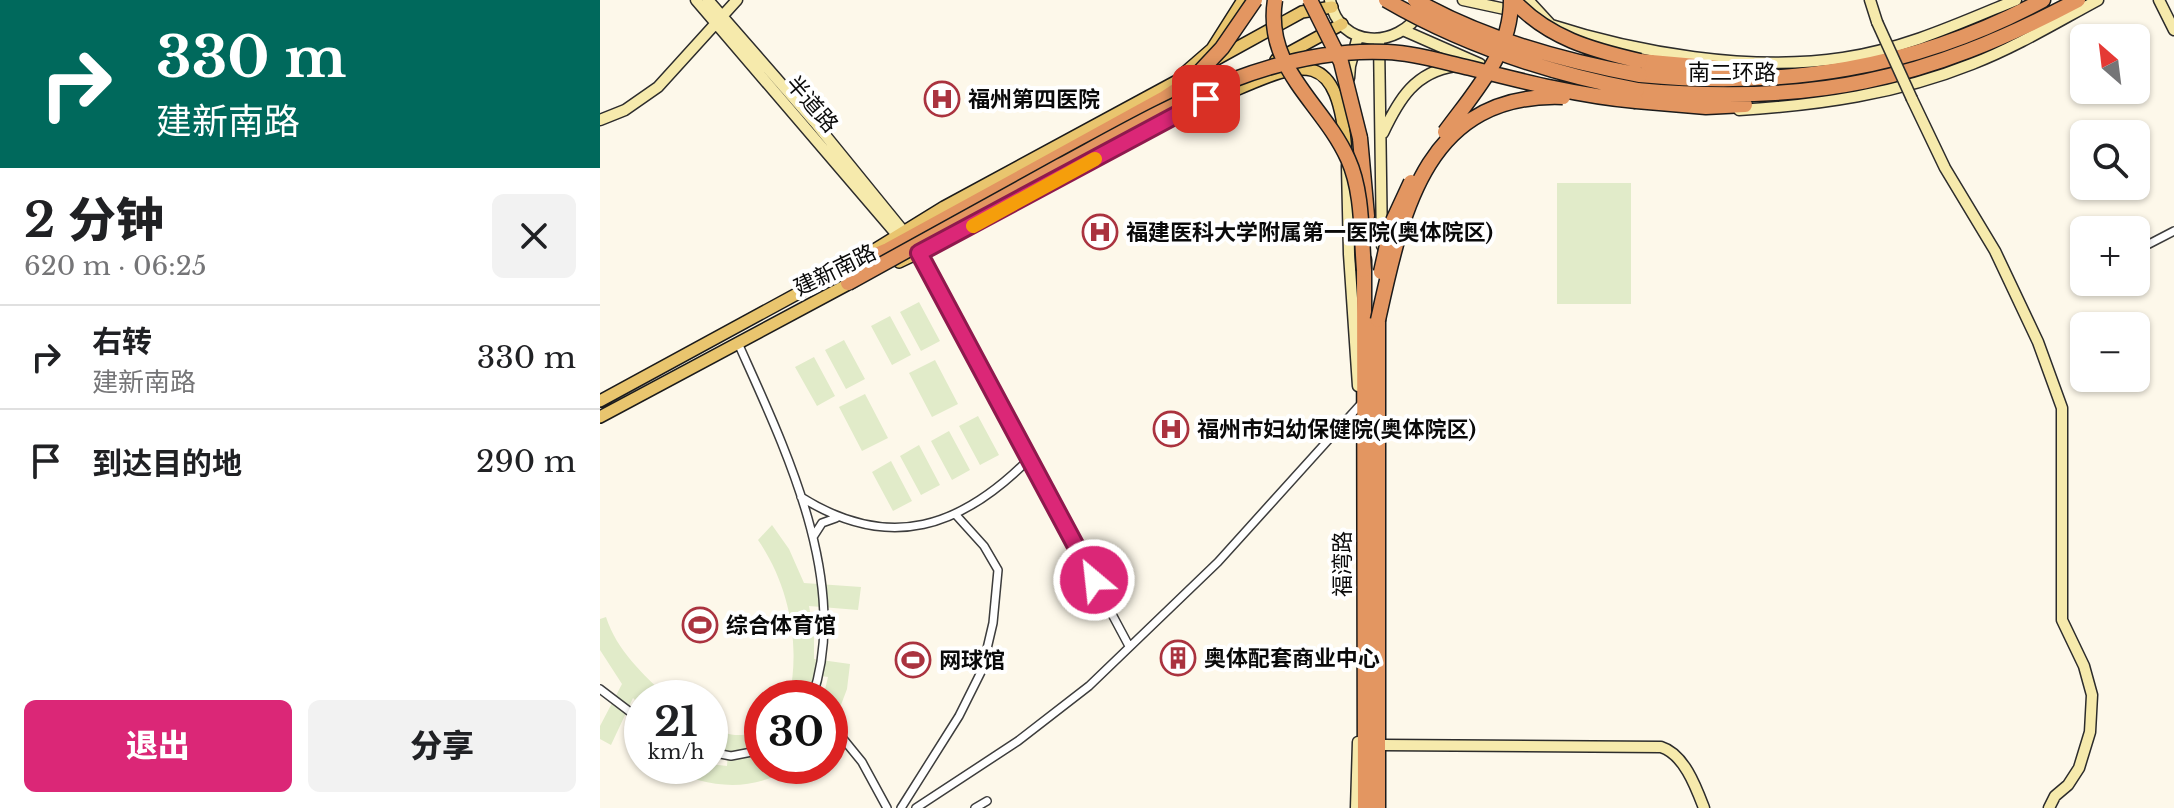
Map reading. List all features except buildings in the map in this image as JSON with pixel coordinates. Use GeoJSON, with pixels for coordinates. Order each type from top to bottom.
{"type":"FeatureCollection","features":[{"type":"Feature","properties":{"kind":"highway"},"geometry":{"type":"LineString","coordinates":[[847,276],[888,250],[1180,88],[1217,55],[1255,0]]}},
{"type":"Feature","properties":{"kind":"highway"},"geometry":{"type":"LineString","coordinates":[[1275,0],[1276,43],[1283,62],[1338,139],[1350,162],[1359,205],[1371,320]]}},
{"type":"Feature","properties":{"kind":"highway"},"geometry":{"type":"LineString","coordinates":[[1310,0],[1341,62],[1355,110],[1364,167],[1367,215],[1364,270]]}},
{"type":"Feature","properties":{"kind":"highway"},"geometry":{"type":"LineString","coordinates":[[1386,0],[1421,20],[1512,60],[1637,96]]}},
{"type":"Feature","properties":{"kind":"highway","name":"南二环路"},"geometry":{"type":"LineString","coordinates":[[1415,0],[1472,28],[1561,59],[1728,81],[1808,75],[1861,67],[1930,50],[2016,15],[2043,0]]}},
{"type":"Feature","properties":{"kind":"highway"},"geometry":{"type":"LineString","coordinates":[[1371,320],[1392,223],[1406,189],[1491,69],[1501,51],[1510,22],[1512,0]]}},
{"type":"Feature","properties":{"kind":"highway"},"geometry":{"type":"LineString","coordinates":[[1512,0],[1551,33],[1640,68]]}},
{"type":"Feature","properties":{"kind":"highway","name":"南二环路"},"geometry":{"type":"LineString","coordinates":[[1637,96],[1706,107],[1751,104],[1878,80],[1935,65],[2022,30],[2078,0]]}},
{"type":"Feature","properties":{"kind":"highway"},"geometry":{"type":"LineString","coordinates":[[847,276],[1168,108],[1250,74],[1304,57],[1390,52],[1430,58],[1599,98]]}},
{"type":"Feature","properties":{"kind":"highway"},"geometry":{"type":"LineString","coordinates":[[1371,320],[1429,162],[1446,139],[1464,123],[1511,101],[1538,96],[1637,96]]}},
{"type":"Feature","properties":{"kind":"highway","name":"福湾路"},"geometry":{"type":"LineString","coordinates":[[1365,808],[1371,320]]}},
{"type":"Feature","properties":{"kind":"highway","name":"福湾路"},"geometry":{"type":"LineString","coordinates":[[1371,320],[1378,808]]}},
{"type":"Feature","properties":{"kind":"main road","name":"半道路"},"geometry":{"type":"LineString","coordinates":[[696,0],[719,20],[825,134],[901,234]]}},
{"type":"Feature","properties":{"kind":"main road","name":"半道路"},"geometry":{"type":"LineString","coordinates":[[708,0],[719,20]]}},
{"type":"Feature","properties":{"kind":"main road"},"geometry":{"type":"LineString","coordinates":[[600,120],[625,110],[651,92],[737,0]]}},
{"type":"Feature","properties":{"kind":"main road"},"geometry":{"type":"LineString","coordinates":[[1158,92],[1192,69],[1212,49],[1243,0]]}},
{"type":"Feature","properties":{"kind":"main road"},"geometry":{"type":"LineString","coordinates":[[1328,2],[1342,24],[1358,36],[1379,40],[1405,31],[1421,13],[1425,0]]}},
{"type":"Feature","properties":{"kind":"main road"},"geometry":{"type":"LineString","coordinates":[[1463,0],[1507,9],[1617,42],[1689,55],[1755,61],[1844,58],[1943,31],[2016,0]]}},
{"type":"Feature","properties":{"kind":"main road"},"geometry":{"type":"LineString","coordinates":[[1528,0],[1550,24]]}},
{"type":"Feature","properties":{"kind":"main road"},"geometry":{"type":"LineString","coordinates":[[1870,0],[1877,22],[1945,168],[1995,251],[2038,342],[2062,408],[2062,620],[2084,666],[2092,695],[2090,732],[2079,768],[2049,808]]}},
{"type":"Feature","properties":{"kind":"main road"},"geometry":{"type":"LineString","coordinates":[[1405,31],[1473,63],[1646,106],[1723,111],[1838,102],[1934,78],[1975,63],[2098,0]]}},
{"type":"Feature","properties":{"kind":"main road"},"geometry":{"type":"LineString","coordinates":[[2159,0],[2174,30]]}},
{"type":"Feature","properties":{"kind":"main road","name":"建新南路"},"geometry":{"type":"LineString","coordinates":[[601,414],[738,343],[847,276],[901,234],[944,207],[1302,12],[1328,2]]}},
{"type":"Feature","properties":{"kind":"main road","name":"建新南路"},"geometry":{"type":"LineString","coordinates":[[600,401],[847,276],[919,253],[1342,24]]}},
{"type":"Feature","properties":{"kind":"main road"},"geometry":{"type":"LineString","coordinates":[[1347,173],[1350,66],[1358,36]]}},
{"type":"Feature","properties":{"kind":"main road"},"geometry":{"type":"LineString","coordinates":[[1379,40],[1385,808]]}},
{"type":"Feature","properties":{"kind":"main road"},"geometry":{"type":"LineString","coordinates":[[1382,135],[1399,101],[1418,80],[1436,70],[1473,63]]}},
{"type":"Feature","properties":{"kind":"main road"},"geometry":{"type":"LineString","coordinates":[[1182,112],[1297,67],[1320,72],[1332,85],[1339,102],[1344,125],[1359,406],[1356,808]]}},
{"type":"Feature","properties":{"kind":"main road"},"geometry":{"type":"LineString","coordinates":[[1383,745],[1661,747],[1678,758],[1704,808]]}},
{"type":"Feature","properties":{"kind":"street"},"geometry":{"type":"LineString","coordinates":[[2150,243],[2174,231]]}},
{"type":"Feature","properties":{"kind":"street"},"geometry":{"type":"LineString","coordinates":[[919,253],[1129,646]]}},
{"type":"Feature","properties":{"kind":"street"},"geometry":{"type":"LineString","coordinates":[[738,343],[778,431],[812,538],[821,586],[823,624],[821,666],[817,680]]}},
{"type":"Feature","properties":{"kind":"street"},"geometry":{"type":"LineString","coordinates":[[916,808],[1018,741],[1089,686],[1218,562],[1359,406]]}},
{"type":"Feature","properties":{"kind":"street"},"geometry":{"type":"LineString","coordinates":[[812,538],[822,523],[830,519],[866,525],[901,526],[924,524],[956,515],[989,496],[1030,458]]}},
{"type":"Feature","properties":{"kind":"street"},"geometry":{"type":"LineString","coordinates":[[801,497],[842,519]]}},
{"type":"Feature","properties":{"kind":"street"},"geometry":{"type":"LineString","coordinates":[[901,808],[959,716],[982,670],[993,623],[998,570],[984,546],[956,515]]}},
{"type":"Feature","properties":{"kind":"street"},"geometry":{"type":"LineString","coordinates":[[600,689],[624,707]]}},
{"type":"Feature","properties":{"kind":"street"},"geometry":{"type":"LineString","coordinates":[[848,745],[862,762],[887,808]]}},
{"type":"Feature","properties":{"kind":"street"},"geometry":{"type":"LineString","coordinates":[[975,808],[987,801]]}},
{"type":"Feature","properties":{"kind":"green space"},"geometry":{"type":"Polygon","coordinates":[[[1557,183],[1631,183],[1631,304],[1557,304],[1557,183]]]}},
{"type":"Feature","properties":{"kind":"green space"},"geometry":{"type":"Polygon","coordinates":[[[919,302],[940,341],[921,351],[900,312],[919,302]]]}},
{"type":"Feature","properties":{"kind":"green space"},"geometry":{"type":"Polygon","coordinates":[[[890,316],[911,355],[892,365],[871,326],[890,316]]]}},
{"type":"Feature","properties":{"kind":"green space"},"geometry":{"type":"Polygon","coordinates":[[[844,340],[865,379],[846,389],[825,350],[844,340]]]}},
{"type":"Feature","properties":{"kind":"green space"},"geometry":{"type":"Polygon","coordinates":[[[814,357],[835,396],[817,406],[795,367],[814,357]]]}},
{"type":"Feature","properties":{"kind":"green space"},"geometry":{"type":"Polygon","coordinates":[[[935,360],[958,404],[932,417],[909,373],[935,360]]]}},
{"type":"Feature","properties":{"kind":"green space"},"geometry":{"type":"Polygon","coordinates":[[[865,394],[888,438],[862,451],[839,407],[865,394]]]}},
{"type":"Feature","properties":{"kind":"green space"},"geometry":{"type":"Polygon","coordinates":[[[978,416],[999,455],[980,465],[959,426],[978,416]]]}},
{"type":"Feature","properties":{"kind":"green space"},"geometry":{"type":"Polygon","coordinates":[[[949,431],[970,470],[952,480],[931,441],[949,431]]]}},
{"type":"Feature","properties":{"kind":"green space"},"geometry":{"type":"Polygon","coordinates":[[[919,445],[940,485],[921,495],[900,456],[919,445]]]}},
{"type":"Feature","properties":{"kind":"green space"},"geometry":{"type":"Polygon","coordinates":[[[891,461],[912,501],[893,511],[872,472],[891,461]]]}},
{"type":"Feature","properties":{"kind":"green space"},"geometry":{"type":"Polygon","coordinates":[[[772,525],[789,549],[804,583],[861,587],[858,610],[809,606],[814,659],[850,664],[848,681],[827,680],[828,677],[814,675],[813,680],[792,680],[794,657],[790,616],[778,576],[758,540],[772,525]]]}},
{"type":"Feature","properties":{"kind":"green space"},"geometry":{"type":"Polygon","coordinates":[[[606,617],[617,641],[649,680],[624,680],[624,717],[611,745],[600,739],[600,726],[622,684],[600,650],[600,619],[606,617]]]}},
{"type":"Feature","properties":{"kind":"green space"},"geometry":{"type":"Polygon","coordinates":[[[728,733],[744,734],[746,784],[730,785],[722,784],[728,784],[728,733]]]}},
{"type":"Feature","properties":{"kind":"slow traffic"},"geometry":{"type":"LineString","coordinates":[[973,226],[1095,159]]}},
{"type":"Feature","properties":{"kind":"place","name":"福州第四医院"},"geometry":{"type":"Point","coordinates":[942,99]}},
{"type":"Feature","properties":{"kind":"place","name":"福建医科大学附属第一医院(奥体院区)"},"geometry":{"type":"Point","coordinates":[1100,232]}},
{"type":"Feature","properties":{"kind":"place","name":"福州市妇幼保健院(奥体院区)"},"geometry":{"type":"Point","coordinates":[1171,429]}},
{"type":"Feature","properties":{"kind":"place","name":"综合体育馆"},"geometry":{"type":"Point","coordinates":[700,625]}},
{"type":"Feature","properties":{"kind":"place","name":"奥体配套商业中心"},"geometry":{"type":"Point","coordinates":[1178,658]}},
{"type":"Feature","properties":{"kind":"place","name":"网球馆"},"geometry":{"type":"Point","coordinates":[913,660]}},
{"type":"Feature","properties":{"kind":"route"},"geometry":{"type":"LineString","coordinates":[[1094,580],[919,253],[1206,99]]}}]}
